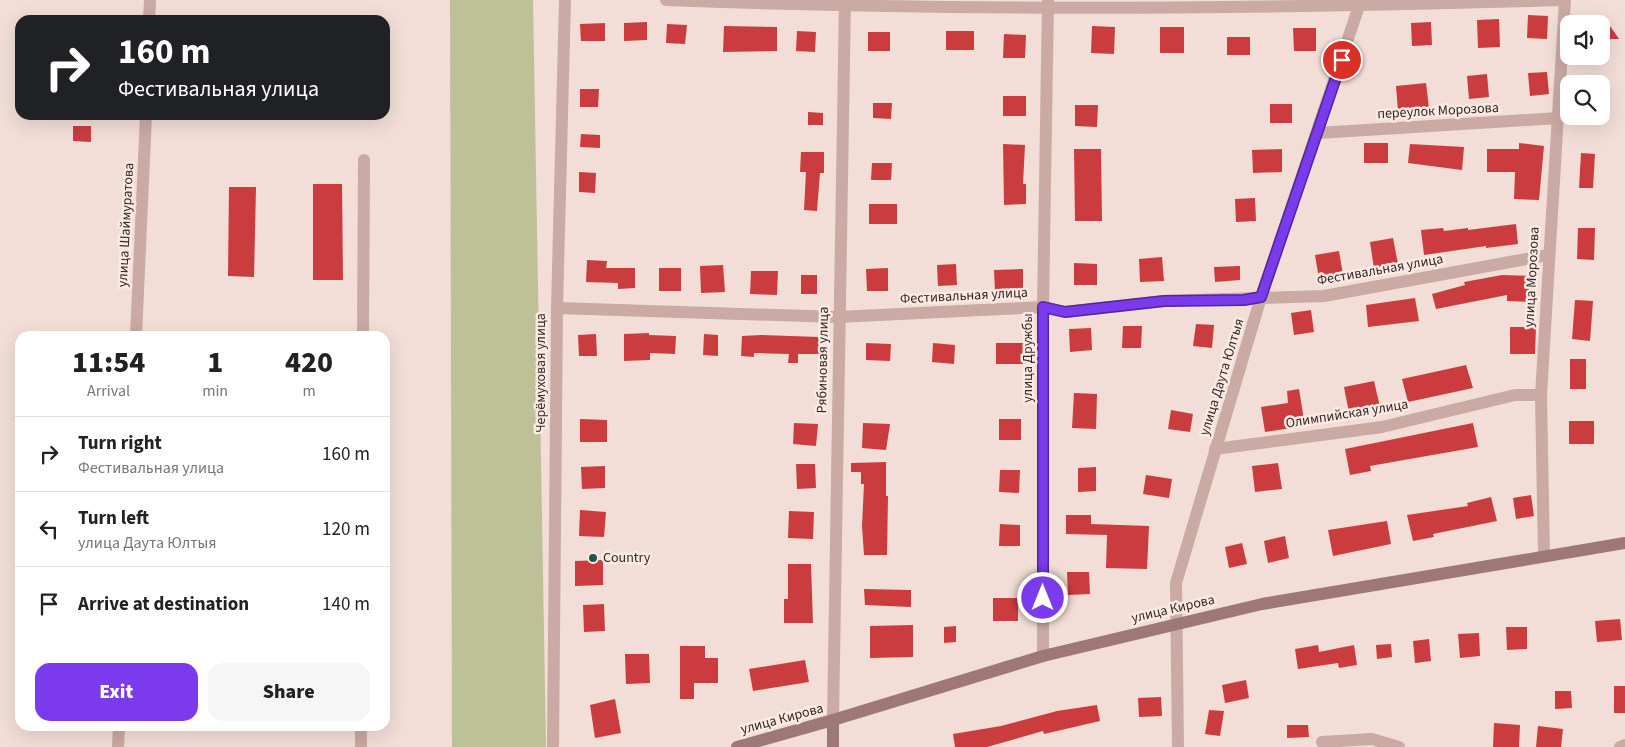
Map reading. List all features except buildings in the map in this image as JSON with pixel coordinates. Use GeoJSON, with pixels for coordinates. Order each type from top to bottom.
{"type":"FeatureCollection","features":[{"type":"Feature","properties":{"kind":"main road","name":"улица Кирова"},"geometry":{"type":"LineString","coordinates":[[737,747],[833,720],[1042,656],[1262,604],[1544,555],[1625,543]]}},
{"type":"Feature","properties":{"kind":"main road"},"geometry":{"type":"LineString","coordinates":[[833,720],[833,747]]}},
{"type":"Feature","properties":{"kind":"street"},"geometry":{"type":"LineString","coordinates":[[149,15],[150,0]]}},
{"type":"Feature","properties":{"kind":"street","name":"Черёмуховая улица"},"geometry":{"type":"LineString","coordinates":[[553,747],[557,308],[565,0]]}},
{"type":"Feature","properties":{"kind":"street"},"geometry":{"type":"LineString","coordinates":[[666,0],[1048,4],[1565,0]]}},
{"type":"Feature","properties":{"kind":"street","name":"улица Морозова"},"geometry":{"type":"LineString","coordinates":[[1544,555],[1541,395],[1548,255],[1559,118],[1565,0]]}},
{"type":"Feature","properties":{"kind":"street","name":"Рябиновая улица"},"geometry":{"type":"LineString","coordinates":[[833,720],[838,316],[845,3]]}},
{"type":"Feature","properties":{"kind":"street","name":"улица Даута Юлтыя"},"geometry":{"type":"LineString","coordinates":[[1178,747],[1176,583],[1261,297],[1318,133],[1360,3]]}},
{"type":"Feature","properties":{"kind":"street","name":"улица Дружбы"},"geometry":{"type":"LineString","coordinates":[[1042,656],[1043,307],[1048,4]]}},
{"type":"Feature","properties":{"kind":"street","name":"переулок Морозова"},"geometry":{"type":"LineString","coordinates":[[1318,133],[1559,118]]}},
{"type":"Feature","properties":{"kind":"street","name":"улица Шаймуратова"},"geometry":{"type":"LineString","coordinates":[[136,331],[146,120]]}},
{"type":"Feature","properties":{"kind":"street"},"geometry":{"type":"LineString","coordinates":[[363,331],[364,160]]}},
{"type":"Feature","properties":{"kind":"street","name":"Фестивальная улица"},"geometry":{"type":"LineString","coordinates":[[557,308],[838,316],[1043,307],[1065,312],[1164,301],[1324,296],[1548,255]]}},
{"type":"Feature","properties":{"kind":"street","name":"Олимпийская улица"},"geometry":{"type":"LineString","coordinates":[[1215,449],[1382,427],[1516,395],[1541,395]]}},
{"type":"Feature","properties":{"kind":"street"},"geometry":{"type":"LineString","coordinates":[[118,747],[119,731]]}},
{"type":"Feature","properties":{"kind":"street"},"geometry":{"type":"LineString","coordinates":[[361,731],[361,747]]}},
{"type":"Feature","properties":{"kind":"street"},"geometry":{"type":"LineString","coordinates":[[1322,742],[1372,739],[1399,747]]}},
{"type":"Feature","properties":{"kind":"street"},"geometry":{"type":"LineString","coordinates":[[1620,747],[1625,745]]}},
{"type":"Feature","properties":{"kind":"green space"},"geometry":{"type":"Polygon","coordinates":[[[450,0],[533,0],[546,747],[452,747],[450,0]]]}},
{"type":"Feature","properties":{"kind":"place","name":"Country"},"geometry":{"type":"Point","coordinates":[593,558]}},
{"type":"Feature","properties":{"kind":"route"},"geometry":{"type":"LineString","coordinates":[[1043,598],[1043,307],[1065,312],[1164,301],[1244,300],[1261,297],[1342,60]]}}]}
